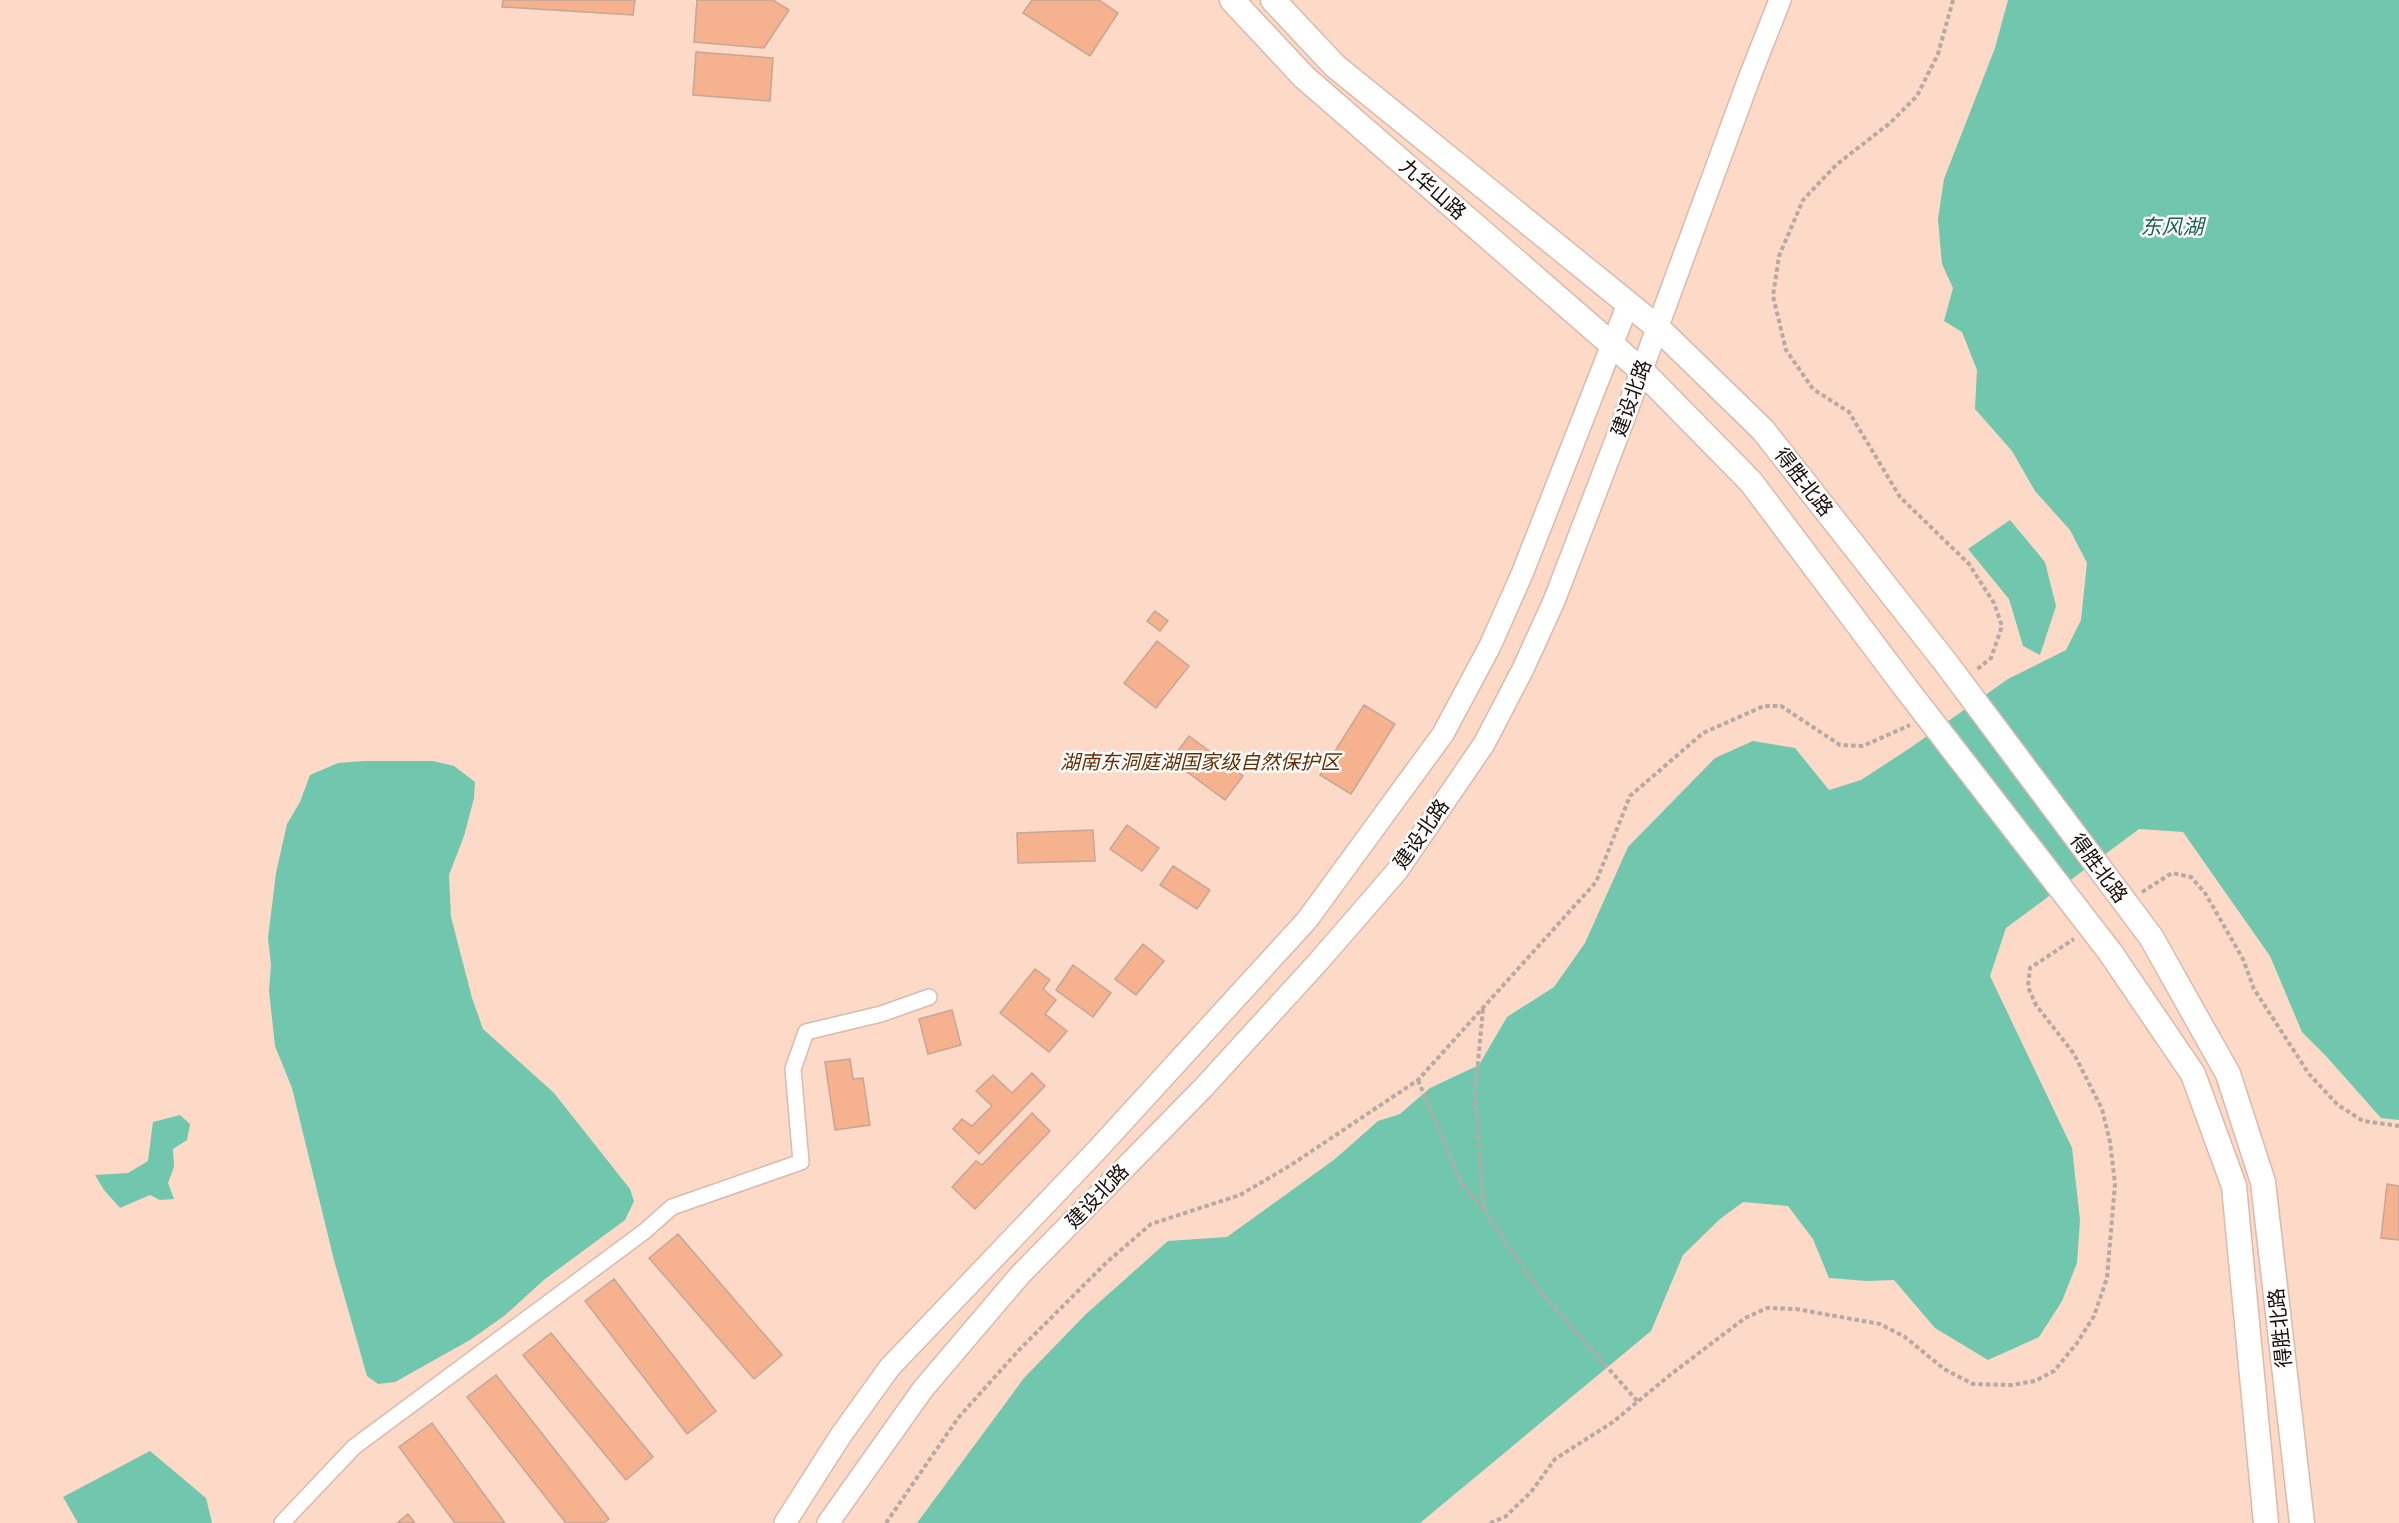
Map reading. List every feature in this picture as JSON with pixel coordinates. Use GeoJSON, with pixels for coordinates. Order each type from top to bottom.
{"type":"FeatureCollection","features":[{"type":"Feature","properties":{"kind":"main road","name":"九华山路"},"geometry":{"type":"LineString","coordinates":[[1232,0],[1304,77],[1641,370]]}},
{"type":"Feature","properties":{"kind":"main road","name":"九华山路"},"geometry":{"type":"LineString","coordinates":[[1273,0],[1335,66],[1657,327]]}},
{"type":"Feature","properties":{"kind":"main road","name":"建设北路"},"geometry":{"type":"LineString","coordinates":[[828,1523],[923,1389],[1020,1275],[1204,1088],[1397,871],[1484,744],[1523,669],[1554,601],[1780,0]]}},
{"type":"Feature","properties":{"kind":"main road"},"geometry":{"type":"LineString","coordinates":[[785,1523],[841,1434],[890,1367],[1096,1150],[1307,920],[1443,734],[1490,646],[1522,574],[1628,304]]}},
{"type":"Feature","properties":{"kind":"main road","name":"得胜北路"},"geometry":{"type":"LineString","coordinates":[[1657,327],[1762,430],[1946,663],[2151,937],[2228,1074],[2263,1182],[2302,1523]]}},
{"type":"Feature","properties":{"kind":"main road","name":"得胜北路"},"geometry":{"type":"LineString","coordinates":[[1641,370],[1751,482],[1905,687],[2110,952],[2193,1074],[2234,1186],[2266,1523]]}},
{"type":"Feature","properties":{"kind":"street"},"geometry":{"type":"LineString","coordinates":[[282,1523],[354,1447],[645,1231],[672,1207],[801,1162],[793,1069],[806,1032],[881,1014],[929,997]]}},
{"type":"Feature","properties":{"kind":"path"},"geometry":{"type":"LineString","coordinates":[[1953,0],[1938,54],[1917,96],[1890,123],[1836,165],[1803,200],[1779,256],[1773,296],[1786,350],[1813,389],[1849,412],[1900,497],[1969,564],[1994,603],[2002,626],[1991,658],[1974,672]]}},
{"type":"Feature","properties":{"kind":"path"},"geometry":{"type":"LineString","coordinates":[[886,1523],[958,1418],[1019,1350],[1107,1262],[1151,1224],[1240,1195],[1291,1165],[1418,1080],[1596,882],[1630,796],[1703,733],[1764,706],[1781,706],[1839,745],[1863,746],[1905,729],[1914,722]]}},
{"type":"Feature","properties":{"kind":"path"},"geometry":{"type":"LineString","coordinates":[[2156,883],[2172,873],[2191,877],[2205,893],[2243,958],[2254,989],[2309,1074],[2338,1105],[2363,1121],[2399,1126]]}},
{"type":"Feature","properties":{"kind":"path"},"geometry":{"type":"LineString","coordinates":[[1490,1523],[1505,1517],[1531,1492],[1555,1459],[1639,1403],[1670,1375],[1744,1318],[1767,1308],[1796,1308],[1880,1324],[1905,1336],[1944,1369],[1973,1384],[2012,1385],[2034,1381],[2054,1371],[2077,1343],[2094,1316],[2107,1278],[2115,1184],[2110,1142],[2102,1109],[2074,1054],[2036,1005],[2028,987],[2030,968],[2048,957]]}},
{"type":"Feature","properties":{"kind":"path"},"geometry":{"type":"LineString","coordinates":[[1483,1009],[1474,1094],[1484,1210]]}},
{"type":"Feature","properties":{"kind":"path"},"geometry":{"type":"LineString","coordinates":[[1418,1080],[1461,1183],[1484,1210],[1538,1289],[1603,1359],[1639,1403]]}},
{"type":"Feature","properties":{"kind":"green space","name":"湖南东洞庭湖国家级自然保护区"},"geometry":{"type":"Polygon","coordinates":[[[0,0],[2399,0],[2399,1523],[0,1523],[0,0]]]}},
{"type":"Feature","properties":{"kind":"water","name":"东风湖"},"geometry":{"type":"Polygon","coordinates":[[[2008,0],[2399,0],[2399,1120],[2381,1118],[2302,1032],[2270,956],[2183,832],[2139,829],[2006,928],[1990,976],[2072,1148],[2080,1220],[2077,1263],[2062,1301],[2039,1337],[1988,1360],[1935,1328],[1894,1280],[1867,1281],[1829,1278],[1813,1239],[1788,1206],[1743,1202],[1720,1219],[1683,1255],[1651,1331],[1420,1523],[917,1523],[1024,1378],[1085,1315],[1168,1241],[1227,1237],[1335,1159],[1378,1121],[1400,1114],[1430,1088],[1479,1065],[1507,1017],[1554,987],[1585,943],[1628,847],[1715,758],[1753,741],[1795,748],[1829,790],[1861,780],[2008,679],[2066,650],[2081,620],[2087,563],[2070,530],[2035,491],[2012,451],[1975,409],[1977,370],[1962,332],[1944,321],[1953,288],[1942,264],[1938,219],[1944,179],[1995,48],[2008,0]]]}},
{"type":"Feature","properties":{"kind":"water"},"geometry":{"type":"Polygon","coordinates":[[[2010,520],[2045,562],[2056,606],[2040,655],[2023,646],[2009,599],[1968,549],[2010,520]]]}},
{"type":"Feature","properties":{"kind":"water"},"geometry":{"type":"Polygon","coordinates":[[[433,761],[454,766],[475,782],[474,798],[464,836],[449,875],[451,917],[472,998],[483,1029],[554,1093],[630,1189],[634,1201],[625,1220],[545,1279],[504,1316],[470,1340],[395,1382],[378,1384],[367,1376],[334,1260],[292,1088],[275,1046],[269,991],[271,965],[268,938],[276,873],[287,824],[300,802],[310,775],[338,763],[433,761]]]}},
{"type":"Feature","properties":{"kind":"water"},"geometry":{"type":"Polygon","coordinates":[[[180,1115],[190,1124],[187,1140],[173,1149],[174,1167],[168,1183],[174,1199],[160,1200],[150,1195],[120,1208],[104,1190],[95,1175],[128,1173],[148,1161],[153,1122],[180,1115]]]}},
{"type":"Feature","properties":{"kind":"water"},"geometry":{"type":"Polygon","coordinates":[[[150,1451],[206,1498],[212,1523],[78,1523],[63,1497],[150,1451]]]}},
{"type":"Feature","properties":{"kind":"building"},"geometry":{"type":"Polygon","coordinates":[[[503,0],[635,0],[633,15],[502,7],[503,0]]]}},
{"type":"Feature","properties":{"kind":"building"},"geometry":{"type":"Polygon","coordinates":[[[697,0],[773,0],[789,10],[764,48],[694,42],[697,0]]]}},
{"type":"Feature","properties":{"kind":"building"},"geometry":{"type":"Polygon","coordinates":[[[1032,0],[1099,0],[1118,13],[1090,56],[1023,13],[1032,0]]]}},
{"type":"Feature","properties":{"kind":"building"},"geometry":{"type":"Polygon","coordinates":[[[696,52],[773,58],[770,101],[693,95],[696,52]]]}},
{"type":"Feature","properties":{"kind":"building"},"geometry":{"type":"Polygon","coordinates":[[[1155,611],[1168,621],[1160,631],[1147,621],[1155,611]]]}},
{"type":"Feature","properties":{"kind":"building"},"geometry":{"type":"Polygon","coordinates":[[[1157,641],[1189,666],[1156,708],[1124,683],[1157,641]]]}},
{"type":"Feature","properties":{"kind":"building"},"geometry":{"type":"Polygon","coordinates":[[[1364,705],[1395,724],[1351,794],[1320,775],[1364,705]]]}},
{"type":"Feature","properties":{"kind":"building"},"geometry":{"type":"Polygon","coordinates":[[[1189,736],[1243,776],[1225,800],[1171,760],[1189,736]]]}},
{"type":"Feature","properties":{"kind":"building"},"geometry":{"type":"Polygon","coordinates":[[[1127,825],[1159,848],[1142,871],[1110,849],[1127,825]]]}},
{"type":"Feature","properties":{"kind":"building"},"geometry":{"type":"Polygon","coordinates":[[[1093,830],[1095,861],[1018,863],[1017,833],[1093,830]]]}},
{"type":"Feature","properties":{"kind":"building"},"geometry":{"type":"Polygon","coordinates":[[[1173,866],[1210,890],[1197,909],[1160,885],[1173,866]]]}},
{"type":"Feature","properties":{"kind":"building"},"geometry":{"type":"Polygon","coordinates":[[[1143,944],[1164,961],[1136,995],[1115,979],[1143,944]]]}},
{"type":"Feature","properties":{"kind":"building"},"geometry":{"type":"Polygon","coordinates":[[[1073,965],[1111,993],[1093,1017],[1056,990],[1073,965]]]}},
{"type":"Feature","properties":{"kind":"building"},"geometry":{"type":"Polygon","coordinates":[[[1035,969],[1050,980],[1043,989],[1056,1000],[1045,1014],[1067,1031],[1049,1052],[1000,1013],[1035,969]]]}},
{"type":"Feature","properties":{"kind":"building"},"geometry":{"type":"Polygon","coordinates":[[[952,1010],[961,1045],[928,1054],[919,1019],[952,1010]]]}},
{"type":"Feature","properties":{"kind":"building"},"geometry":{"type":"Polygon","coordinates":[[[850,1059],[853,1079],[863,1078],[870,1125],[835,1130],[825,1062],[850,1059]]]}},
{"type":"Feature","properties":{"kind":"building"},"geometry":{"type":"Polygon","coordinates":[[[1032,1073],[1045,1086],[979,1154],[953,1129],[962,1119],[972,1126],[992,1106],[976,1091],[993,1075],[1012,1093],[1032,1073]]]}},
{"type":"Feature","properties":{"kind":"building"},"geometry":{"type":"Polygon","coordinates":[[[1032,1113],[1050,1131],[975,1209],[952,1187],[976,1161],[982,1165],[1032,1113]]]}},
{"type":"Feature","properties":{"kind":"building"},"geometry":{"type":"Polygon","coordinates":[[[2387,1184],[2399,1186],[2399,1240],[2381,1238],[2387,1184]]]}},
{"type":"Feature","properties":{"kind":"building"},"geometry":{"type":"Polygon","coordinates":[[[678,1234],[782,1355],[754,1379],[649,1258],[678,1234]]]}},
{"type":"Feature","properties":{"kind":"building"},"geometry":{"type":"Polygon","coordinates":[[[614,1279],[716,1411],[687,1434],[585,1301],[614,1279]]]}},
{"type":"Feature","properties":{"kind":"building"},"geometry":{"type":"Polygon","coordinates":[[[551,1333],[653,1457],[626,1480],[523,1355],[551,1333]]]}},
{"type":"Feature","properties":{"kind":"building"},"geometry":{"type":"Polygon","coordinates":[[[496,1375],[609,1519],[604,1523],[566,1523],[467,1397],[496,1375]]]}},
{"type":"Feature","properties":{"kind":"building"},"geometry":{"type":"Polygon","coordinates":[[[432,1423],[505,1523],[455,1523],[399,1447],[432,1423]]]}},
{"type":"Feature","properties":{"kind":"building"},"geometry":{"type":"Polygon","coordinates":[[[408,1514],[415,1523],[397,1523],[408,1514]]]}}]}
